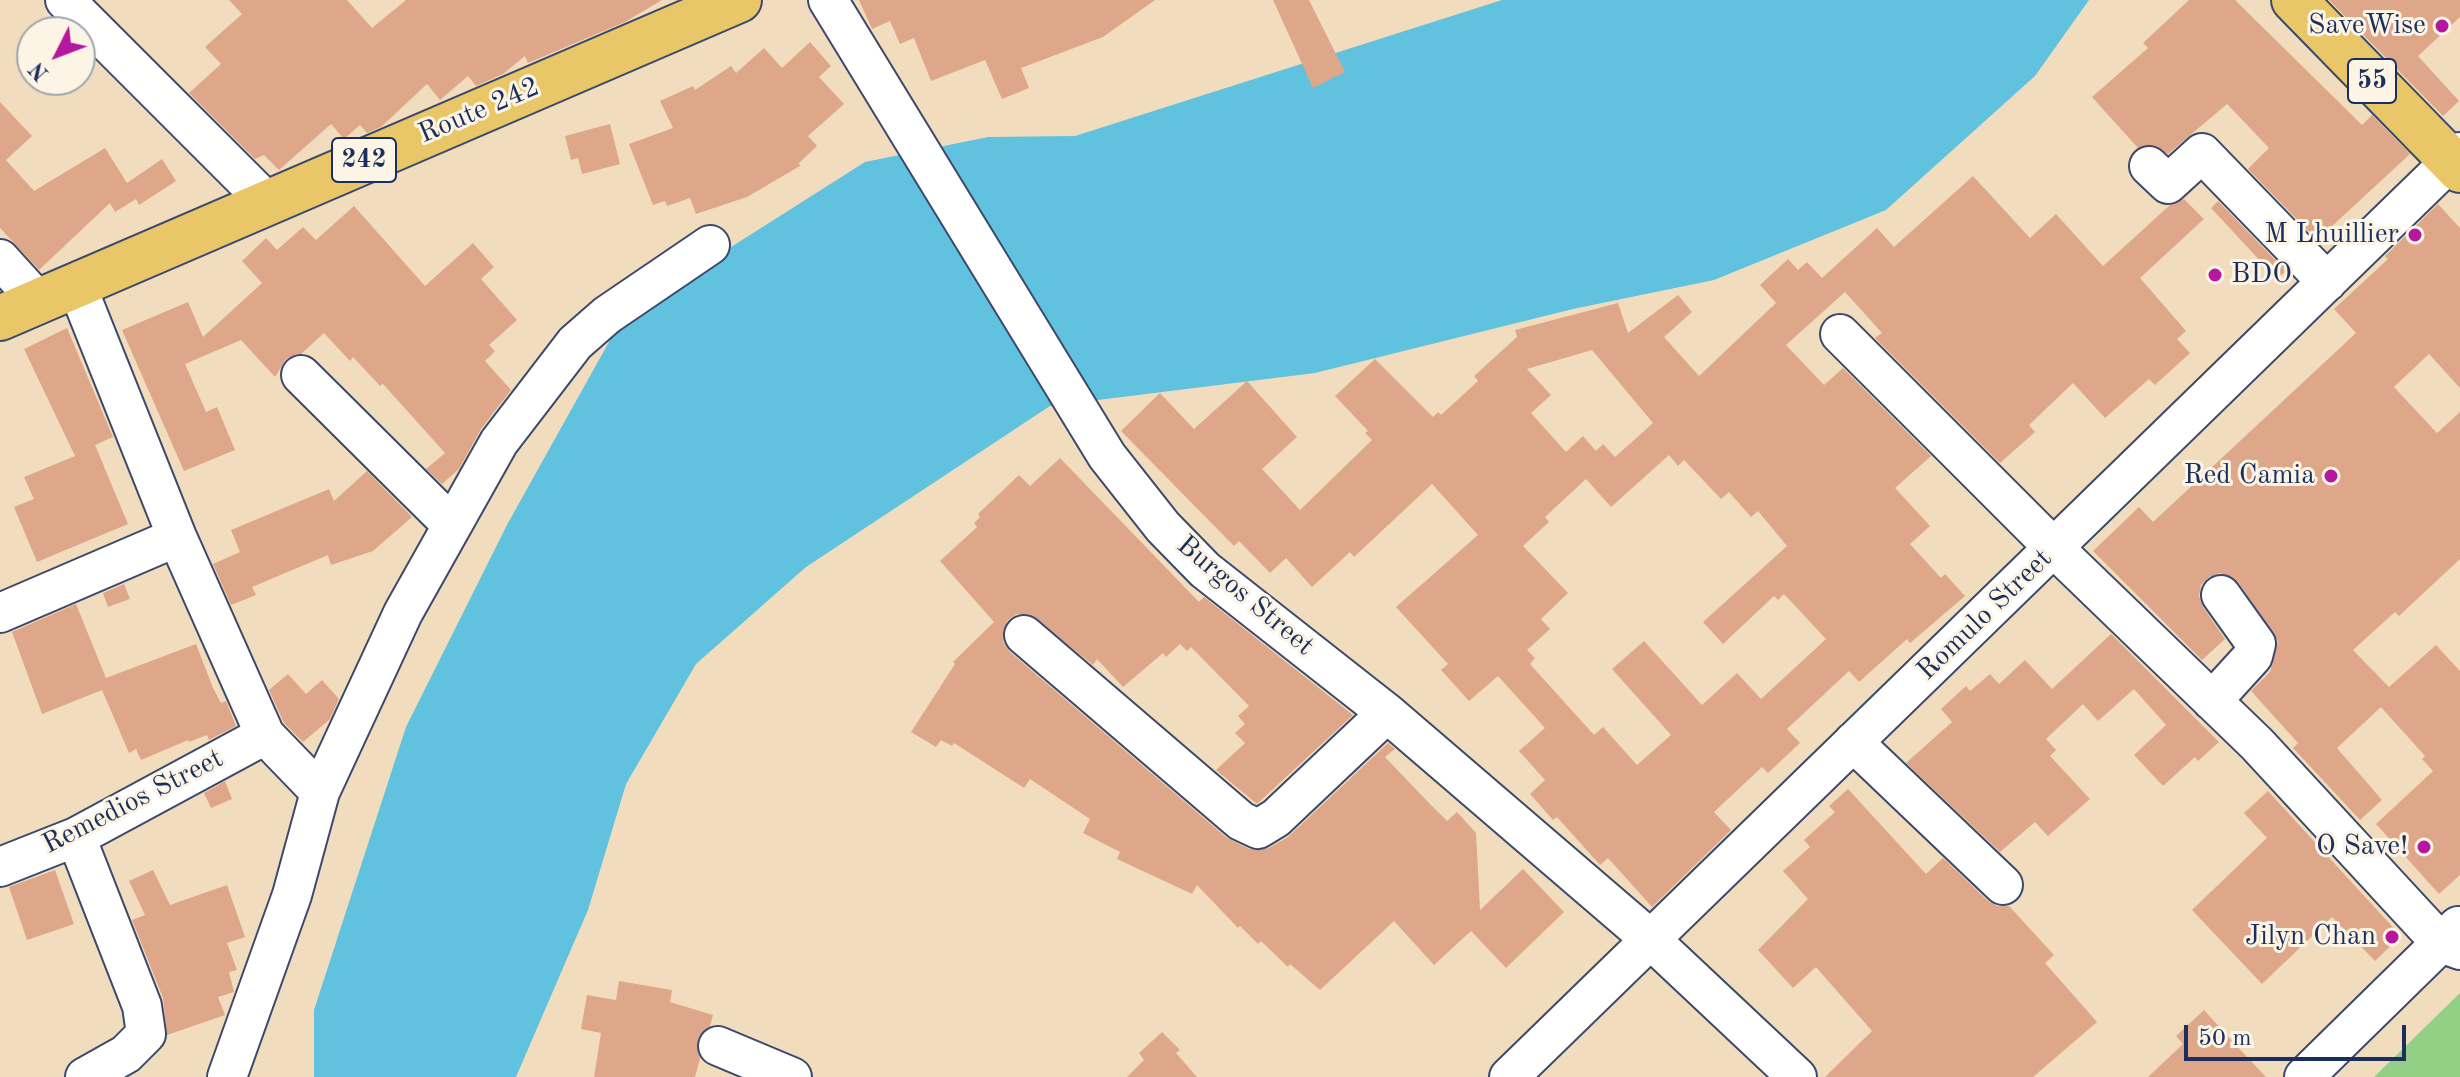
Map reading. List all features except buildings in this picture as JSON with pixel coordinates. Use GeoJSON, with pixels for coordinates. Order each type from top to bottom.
{"type":"FeatureCollection","features":[{"type":"Feature","properties":{"kind":"main road","name":"Route 242"},"geometry":{"type":"LineString","coordinates":[[38,301],[739,0]]}},
{"type":"Feature","properties":{"kind":"main road","name":"55"},"geometry":{"type":"LineString","coordinates":[[2294,0],[2457,161]]}},
{"type":"Feature","properties":{"kind":"street"},"geometry":{"type":"LineString","coordinates":[[65,0],[267,202]]}},
{"type":"Feature","properties":{"kind":"street","name":"Burgos Street"},"geometry":{"type":"LineString","coordinates":[[828,0],[1107,456],[1163,527],[1205,570],[1387,713],[1649,938],[1797,1077]]}},
{"type":"Feature","properties":{"kind":"street"},"geometry":{"type":"LineString","coordinates":[[2149,166],[2168,184],[2202,153],[2327,282]]}},
{"type":"Feature","properties":{"kind":"street","name":"Romulo Street"},"geometry":{"type":"LineString","coordinates":[[1509,1077],[2327,282],[2457,161]]}},
{"type":"Feature","properties":{"kind":"street"},"geometry":{"type":"LineString","coordinates":[[227,1077],[292,895],[320,792],[403,613],[499,442],[575,343],[607,315],[710,245]]}},
{"type":"Feature","properties":{"kind":"street"},"geometry":{"type":"LineString","coordinates":[[0,259],[38,301],[177,537],[265,735],[320,792]]}},
{"type":"Feature","properties":{"kind":"street"},"geometry":{"type":"LineString","coordinates":[[1840,334],[2454,939],[2304,1077]]}},
{"type":"Feature","properties":{"kind":"street"},"geometry":{"type":"LineString","coordinates":[[301,375],[452,525]]}},
{"type":"Feature","properties":{"kind":"street"},"geometry":{"type":"LineString","coordinates":[[0,613],[177,537]]}},
{"type":"Feature","properties":{"kind":"street"},"geometry":{"type":"LineString","coordinates":[[2212,701],[2253,656],[2256,644],[2221,595]]}},
{"type":"Feature","properties":{"kind":"street"},"geometry":{"type":"LineString","coordinates":[[1024,635],[1241,821],[1258,829],[1276,818],[1387,713]]}},
{"type":"Feature","properties":{"kind":"street","name":"Remedios Street"},"geometry":{"type":"LineString","coordinates":[[0,867],[76,837],[265,735]]}},
{"type":"Feature","properties":{"kind":"street"},"geometry":{"type":"LineString","coordinates":[[1853,742],[2003,885]]}},
{"type":"Feature","properties":{"kind":"street"},"geometry":{"type":"LineString","coordinates":[[76,837],[142,1006],[146,1034],[126,1054],[85,1077]]}},
{"type":"Feature","properties":{"kind":"street"},"geometry":{"type":"LineString","coordinates":[[718,1046],[792,1077]]}},
{"type":"Feature","properties":{"kind":"green space"},"geometry":{"type":"Polygon","coordinates":[[[2460,993],[2460,1077],[2374,1077],[2460,993]]]}},
{"type":"Feature","properties":{"kind":"water"},"geometry":{"type":"Polygon","coordinates":[[[1502,0],[2089,0],[2035,76],[1886,210],[1714,280],[1573,309],[1315,373],[1050,406],[806,567],[696,664],[626,784],[588,910],[516,1077],[314,1077],[314,1010],[406,727],[508,523],[624,315],[865,162],[988,137],[1075,136],[1502,0]]]}},
{"type":"Feature","properties":{"kind":"place","name":"SaveWise"},"geometry":{"type":"Point","coordinates":[2442,26]}},
{"type":"Feature","properties":{"kind":"place","name":"M Lhuillier"},"geometry":{"type":"Point","coordinates":[2415,235]}},
{"type":"Feature","properties":{"kind":"place","name":"BDO"},"geometry":{"type":"Point","coordinates":[2215,275]}},
{"type":"Feature","properties":{"kind":"place","name":"Red Camia"},"geometry":{"type":"Point","coordinates":[2331,476]}},
{"type":"Feature","properties":{"kind":"place","name":"O Save!"},"geometry":{"type":"Point","coordinates":[2424,847]}},
{"type":"Feature","properties":{"kind":"place","name":"Jilyn Chan"},"geometry":{"type":"Point","coordinates":[2392,937]}}]}
